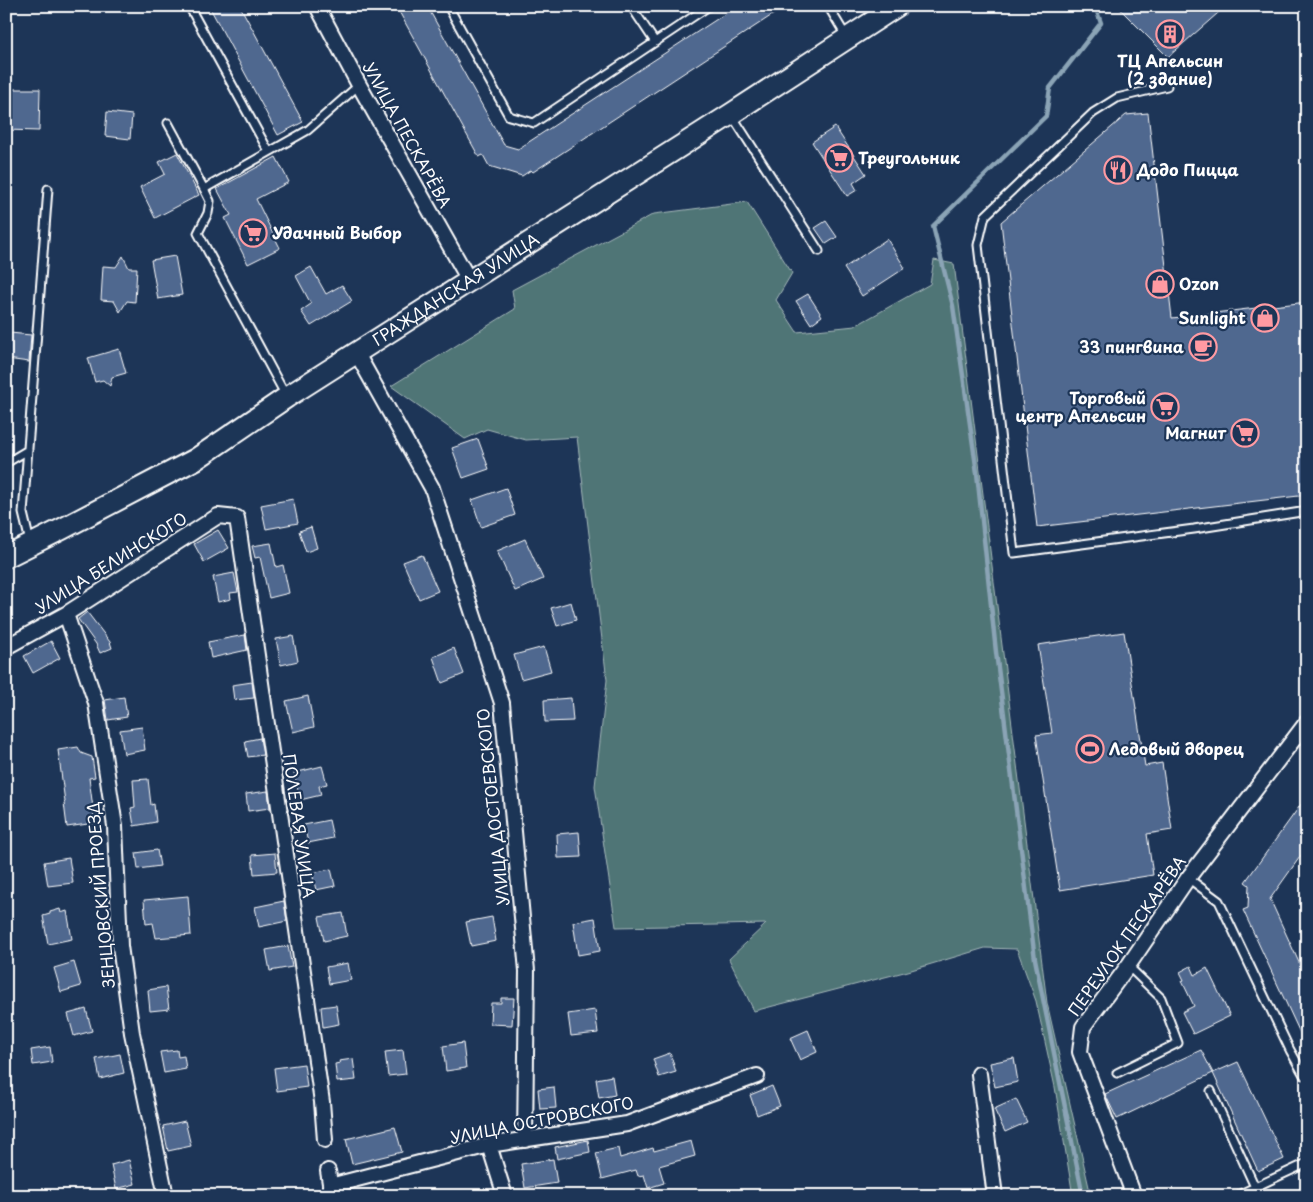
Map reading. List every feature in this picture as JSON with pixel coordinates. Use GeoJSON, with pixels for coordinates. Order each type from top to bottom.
{"type":"FeatureCollection","features":[{"type":"Feature","properties":{"kind":"main road","name":"ГРАЖДАНСКАЯ УЛИЦА"},"geometry":{"type":"LineString","coordinates":[[6,557],[62,530],[196,459],[356,352],[731,114],[897,6]]}},
{"type":"Feature","properties":{"kind":"street","name":"УЛИЦА ПЕСКАРЁВА"},"geometry":{"type":"LineString","coordinates":[[317,6],[359,85],[469,280]]}},
{"type":"Feature","properties":{"kind":"street","name":"УЛИЦА ДОСТОЕВСКОГО"},"geometry":{"type":"LineString","coordinates":[[356,352],[432,488],[502,703],[527,972],[526,1140]]}},
{"type":"Feature","properties":{"kind":"street","name":"УЛИЦА БЕЛИНСКОГО"},"geometry":{"type":"LineString","coordinates":[[6,647],[66,614],[218,516],[237,518]]}},
{"type":"Feature","properties":{"kind":"street","name":"ПОЛЕВАЯ УЛИЦА"},"geometry":{"type":"LineString","coordinates":[[237,518],[322,1102],[325,1140]]}},
{"type":"Feature","properties":{"kind":"street","name":"ЗЕНЦОВСКИЙ ПРОЕЗД"},"geometry":{"type":"LineString","coordinates":[[66,614],[96,703],[116,826],[120,946],[132,1033],[166,1196]]}},
{"type":"Feature","properties":{"kind":"street","name":"ПЕРЕУЛОК ПЕСКАРЁВА"},"geometry":{"type":"LineString","coordinates":[[1134,1196],[1080,1052],[1083,1027],[1128,966],[1188,878],[1307,722]]}},
{"type":"Feature","properties":{"kind":"street"},"geometry":{"type":"LineString","coordinates":[[979,1074],[995,1196]]}},
{"type":"Feature","properties":{"kind":"street","name":"УЛИЦА ОСТРОВСКОГО"},"geometry":{"type":"LineString","coordinates":[[331,1191],[489,1146],[627,1124],[757,1076]]}},
{"type":"Feature","properties":{"kind":"street"},"geometry":{"type":"LineString","coordinates":[[489,1146],[505,1196]]}},
{"type":"Feature","properties":{"kind":"street"},"geometry":{"type":"LineString","coordinates":[[328,1171],[331,1191]]}},
{"type":"Feature","properties":{"kind":"lane"},"geometry":{"type":"LineString","coordinates":[[189,6],[269,152]]}},
{"type":"Feature","properties":{"kind":"lane"},"geometry":{"type":"LineString","coordinates":[[448,6],[509,116],[534,123],[709,6]]}},
{"type":"Feature","properties":{"kind":"lane"},"geometry":{"type":"LineString","coordinates":[[631,6],[655,42]]}},
{"type":"Feature","properties":{"kind":"lane"},"geometry":{"type":"LineString","coordinates":[[828,6],[847,38]]}},
{"type":"Feature","properties":{"kind":"lane"},"geometry":{"type":"LineString","coordinates":[[204,189],[308,130],[359,85]]}},
{"type":"Feature","properties":{"kind":"lane"},"geometry":{"type":"LineString","coordinates":[[1167,86],[1117,98],[1093,113],[986,216],[978,245],[1014,554],[1184,531],[1307,511]]}},
{"type":"Feature","properties":{"kind":"lane"},"geometry":{"type":"LineString","coordinates":[[731,114],[818,251]]}},
{"type":"Feature","properties":{"kind":"lane"},"geometry":{"type":"LineString","coordinates":[[168,123],[210,201],[208,213],[198,233],[287,397]]}},
{"type":"Feature","properties":{"kind":"lane"},"geometry":{"type":"LineString","coordinates":[[30,545],[23,513],[48,188]]}},
{"type":"Feature","properties":{"kind":"lane"},"geometry":{"type":"LineString","coordinates":[[6,463],[28,450]]}},
{"type":"Feature","properties":{"kind":"lane"},"geometry":{"type":"LineString","coordinates":[[1188,878],[1219,901],[1290,1050],[1304,1075],[1307,1074]]}},
{"type":"Feature","properties":{"kind":"lane"},"geometry":{"type":"LineString","coordinates":[[1117,1073],[1178,1043],[1161,998],[1128,966]]}},
{"type":"Feature","properties":{"kind":"lane"},"geometry":{"type":"LineString","coordinates":[[1211,1092],[1255,1186]]}},
{"type":"Feature","properties":{"kind":"lane"},"geometry":{"type":"LineString","coordinates":[[1236,1196],[1307,1163]]}},
{"type":"Feature","properties":{"kind":"green space"},"geometry":{"type":"Polygon","coordinates":[[[747,202],[792,273],[776,300],[797,332],[855,326],[930,284],[934,260],[954,264],[1047,1003],[1091,1196],[1073,1196],[1055,1087],[1036,1001],[1017,949],[985,948],[908,971],[754,1011],[729,959],[766,924],[616,927],[595,786],[607,680],[577,437],[526,440],[487,429],[465,439],[391,386],[515,309],[512,290],[654,214],[747,202]]]}},
{"type":"Feature","properties":{"kind":"building"},"geometry":{"type":"Polygon","coordinates":[[[209,6],[240,6],[303,122],[278,135],[209,6]]]}},
{"type":"Feature","properties":{"kind":"building"},"geometry":{"type":"Polygon","coordinates":[[[396,6],[427,6],[504,145],[518,149],[737,6],[786,6],[533,172],[531,170],[522,176],[489,166],[483,155],[479,157],[396,6]]]}},
{"type":"Feature","properties":{"kind":"building","name":"ТЦ Апельсин (2 здание)"},"geometry":{"type":"Polygon","coordinates":[[[1117,6],[1226,6],[1168,57],[1117,6]]]}},
{"type":"Feature","properties":{"kind":"building"},"geometry":{"type":"Polygon","coordinates":[[[6,89],[40,89],[39,131],[6,130],[6,89]]]}},
{"type":"Feature","properties":{"kind":"building"},"geometry":{"type":"Polygon","coordinates":[[[107,112],[132,115],[130,139],[105,136],[107,112]]]}},
{"type":"Feature","properties":{"kind":"building","name":"Торговый центр Апельсин"},"geometry":{"type":"Polygon","coordinates":[[[1148,113],[1172,318],[1307,302],[1307,495],[1037,527],[1001,222],[1126,115],[1148,113]]]}},
{"type":"Feature","properties":{"kind":"building","name":"Треугольник"},"geometry":{"type":"Polygon","coordinates":[[[835,127],[866,174],[853,183],[857,190],[847,196],[812,142],[835,127]]]}},
{"type":"Feature","properties":{"kind":"building"},"geometry":{"type":"Polygon","coordinates":[[[177,153],[199,195],[155,218],[140,187],[165,174],[159,162],[177,153]]]}},
{"type":"Feature","properties":{"kind":"building"},"geometry":{"type":"Polygon","coordinates":[[[276,157],[289,182],[256,199],[280,248],[248,264],[225,218],[231,215],[217,189],[276,157]]]}},
{"type":"Feature","properties":{"kind":"building"},"geometry":{"type":"Polygon","coordinates":[[[826,221],[837,237],[826,244],[815,228],[826,221]]]}},
{"type":"Feature","properties":{"kind":"building"},"geometry":{"type":"Polygon","coordinates":[[[887,239],[905,268],[862,296],[844,268],[887,239]]]}},
{"type":"Feature","properties":{"kind":"building"},"geometry":{"type":"Polygon","coordinates":[[[123,256],[129,268],[137,268],[135,302],[127,301],[120,312],[114,301],[101,300],[103,266],[116,267],[123,256]]]}},
{"type":"Feature","properties":{"kind":"building"},"geometry":{"type":"Polygon","coordinates":[[[175,256],[182,295],[158,299],[151,260],[175,256]]]}},
{"type":"Feature","properties":{"kind":"building"},"geometry":{"type":"Polygon","coordinates":[[[311,267],[326,294],[342,285],[352,301],[311,326],[301,311],[311,304],[296,276],[311,267]]]}},
{"type":"Feature","properties":{"kind":"building"},"geometry":{"type":"Polygon","coordinates":[[[808,294],[822,316],[811,324],[796,301],[808,294]]]}},
{"type":"Feature","properties":{"kind":"building"},"geometry":{"type":"Polygon","coordinates":[[[10,333],[31,335],[29,362],[7,359],[10,333]]]}},
{"type":"Feature","properties":{"kind":"building"},"geometry":{"type":"Polygon","coordinates":[[[119,349],[126,373],[112,377],[110,386],[103,380],[95,382],[88,358],[119,349]]]}},
{"type":"Feature","properties":{"kind":"building"},"geometry":{"type":"Polygon","coordinates":[[[478,439],[489,469],[463,478],[452,448],[478,439]]]}},
{"type":"Feature","properties":{"kind":"building"},"geometry":{"type":"Polygon","coordinates":[[[506,488],[515,515],[481,527],[472,500],[506,488]]]}},
{"type":"Feature","properties":{"kind":"building"},"geometry":{"type":"Polygon","coordinates":[[[293,499],[298,523],[266,529],[261,505],[293,499]]]}},
{"type":"Feature","properties":{"kind":"building"},"geometry":{"type":"Polygon","coordinates":[[[311,527],[317,548],[306,552],[299,531],[311,527]]]}},
{"type":"Feature","properties":{"kind":"building"},"geometry":{"type":"Polygon","coordinates":[[[218,530],[229,548],[204,562],[194,544],[218,530]]]}},
{"type":"Feature","properties":{"kind":"building"},"geometry":{"type":"Polygon","coordinates":[[[525,539],[543,579],[515,591],[497,551],[525,539]]]}},
{"type":"Feature","properties":{"kind":"building"},"geometry":{"type":"Polygon","coordinates":[[[271,543],[276,567],[283,565],[289,593],[269,598],[260,557],[255,558],[252,546],[271,543]]]}},
{"type":"Feature","properties":{"kind":"building"},"geometry":{"type":"Polygon","coordinates":[[[422,555],[438,591],[419,599],[403,562],[422,555]]]}},
{"type":"Feature","properties":{"kind":"building"},"geometry":{"type":"Polygon","coordinates":[[[234,573],[238,592],[230,593],[231,599],[218,602],[213,577],[234,573]]]}},
{"type":"Feature","properties":{"kind":"building"},"geometry":{"type":"Polygon","coordinates":[[[571,602],[576,620],[557,626],[551,608],[571,602]]]}},
{"type":"Feature","properties":{"kind":"building"},"geometry":{"type":"Polygon","coordinates":[[[87,612],[110,642],[112,648],[100,653],[96,644],[78,619],[87,612]]]}},
{"type":"Feature","properties":{"kind":"building","name":"Ледовый дворец"},"geometry":{"type":"Polygon","coordinates":[[[1124,632],[1145,766],[1162,763],[1172,830],[1147,834],[1153,875],[1060,890],[1036,735],[1052,733],[1038,645],[1124,632]]]}},
{"type":"Feature","properties":{"kind":"building"},"geometry":{"type":"Polygon","coordinates":[[[245,635],[247,650],[211,658],[208,642],[245,635]]]}},
{"type":"Feature","properties":{"kind":"building"},"geometry":{"type":"Polygon","coordinates":[[[293,636],[298,661],[281,665],[276,639],[293,636]]]}},
{"type":"Feature","properties":{"kind":"building"},"geometry":{"type":"Polygon","coordinates":[[[51,641],[60,658],[33,673],[24,656],[51,641]]]}},
{"type":"Feature","properties":{"kind":"building"},"geometry":{"type":"Polygon","coordinates":[[[544,647],[551,671],[521,679],[514,655],[544,647]]]}},
{"type":"Feature","properties":{"kind":"building"},"geometry":{"type":"Polygon","coordinates":[[[454,648],[464,674],[442,683],[433,657],[454,648]]]}},
{"type":"Feature","properties":{"kind":"building"},"geometry":{"type":"Polygon","coordinates":[[[252,682],[254,698],[234,700],[232,685],[252,682]]]}},
{"type":"Feature","properties":{"kind":"building"},"geometry":{"type":"Polygon","coordinates":[[[308,696],[314,727],[293,732],[286,701],[308,696]]]}},
{"type":"Feature","properties":{"kind":"building"},"geometry":{"type":"Polygon","coordinates":[[[124,697],[127,717],[108,720],[105,700],[124,697]]]}},
{"type":"Feature","properties":{"kind":"building"},"geometry":{"type":"Polygon","coordinates":[[[571,698],[573,721],[545,722],[544,700],[571,698]]]}},
{"type":"Feature","properties":{"kind":"building"},"geometry":{"type":"Polygon","coordinates":[[[142,727],[145,750],[124,754],[120,730],[142,727]]]}},
{"type":"Feature","properties":{"kind":"building"},"geometry":{"type":"Polygon","coordinates":[[[260,738],[263,755],[248,757],[245,741],[260,738]]]}},
{"type":"Feature","properties":{"kind":"building"},"geometry":{"type":"Polygon","coordinates":[[[78,747],[81,753],[92,757],[95,777],[89,778],[95,823],[67,827],[58,750],[78,747]]]}},
{"type":"Feature","properties":{"kind":"building"},"geometry":{"type":"Polygon","coordinates":[[[322,766],[327,784],[319,786],[321,795],[300,800],[294,773],[322,766]]]}},
{"type":"Feature","properties":{"kind":"building"},"geometry":{"type":"Polygon","coordinates":[[[148,779],[151,805],[154,804],[156,822],[134,826],[131,808],[135,807],[133,780],[148,779]]]}},
{"type":"Feature","properties":{"kind":"building"},"geometry":{"type":"Polygon","coordinates":[[[268,791],[270,808],[248,811],[246,794],[268,791]]]}},
{"type":"Feature","properties":{"kind":"building"},"geometry":{"type":"Polygon","coordinates":[[[1307,796],[1307,847],[1270,899],[1307,980],[1307,1048],[1243,910],[1248,908],[1249,885],[1245,882],[1307,796]]]}},
{"type":"Feature","properties":{"kind":"building"},"geometry":{"type":"Polygon","coordinates":[[[329,820],[333,838],[308,843],[304,825],[329,820]]]}},
{"type":"Feature","properties":{"kind":"building"},"geometry":{"type":"Polygon","coordinates":[[[579,832],[581,857],[558,858],[557,834],[579,832]]]}},
{"type":"Feature","properties":{"kind":"building"},"geometry":{"type":"Polygon","coordinates":[[[157,850],[160,866],[138,869],[136,853],[157,850]]]}},
{"type":"Feature","properties":{"kind":"building"},"geometry":{"type":"Polygon","coordinates":[[[275,853],[277,872],[254,874],[252,855],[275,853]]]}},
{"type":"Feature","properties":{"kind":"building"},"geometry":{"type":"Polygon","coordinates":[[[69,858],[73,883],[48,886],[44,862],[69,858]]]}},
{"type":"Feature","properties":{"kind":"building"},"geometry":{"type":"Polygon","coordinates":[[[331,869],[335,886],[316,890],[312,873],[331,869]]]}},
{"type":"Feature","properties":{"kind":"building"},"geometry":{"type":"Polygon","coordinates":[[[188,896],[191,935],[156,938],[153,923],[146,924],[144,900],[188,896]]]}},
{"type":"Feature","properties":{"kind":"building"},"geometry":{"type":"Polygon","coordinates":[[[284,901],[287,921],[259,927],[255,907],[284,901]]]}},
{"type":"Feature","properties":{"kind":"building"},"geometry":{"type":"Polygon","coordinates":[[[60,909],[61,913],[67,911],[72,939],[48,944],[43,916],[60,909]]]}},
{"type":"Feature","properties":{"kind":"building"},"geometry":{"type":"Polygon","coordinates":[[[343,913],[347,936],[324,941],[319,917],[343,913]]]}},
{"type":"Feature","properties":{"kind":"building"},"geometry":{"type":"Polygon","coordinates":[[[492,917],[496,941],[471,946],[466,922],[492,917]]]}},
{"type":"Feature","properties":{"kind":"building"},"geometry":{"type":"Polygon","coordinates":[[[595,918],[600,951],[578,955],[573,922],[595,918]]]}},
{"type":"Feature","properties":{"kind":"building"},"geometry":{"type":"Polygon","coordinates":[[[288,946],[292,967],[270,971],[266,950],[288,946]]]}},
{"type":"Feature","properties":{"kind":"building"},"geometry":{"type":"Polygon","coordinates":[[[74,962],[81,986],[61,992],[54,968],[74,962]]]}},
{"type":"Feature","properties":{"kind":"building"},"geometry":{"type":"Polygon","coordinates":[[[348,963],[351,980],[329,984],[326,967],[348,963]]]}},
{"type":"Feature","properties":{"kind":"building"},"geometry":{"type":"Polygon","coordinates":[[[1191,966],[1195,975],[1207,968],[1230,1016],[1193,1034],[1182,1012],[1194,1006],[1182,981],[1184,980],[1180,972],[1191,966]]]}},
{"type":"Feature","properties":{"kind":"building"},"geometry":{"type":"Polygon","coordinates":[[[166,987],[169,1009],[150,1011],[148,990],[166,987]]]}},
{"type":"Feature","properties":{"kind":"building"},"geometry":{"type":"Polygon","coordinates":[[[501,998],[514,998],[512,1025],[490,1024],[491,1003],[501,1003],[501,998]]]}},
{"type":"Feature","properties":{"kind":"building"},"geometry":{"type":"Polygon","coordinates":[[[336,1005],[339,1024],[323,1027],[321,1007],[336,1005]]]}},
{"type":"Feature","properties":{"kind":"building"},"geometry":{"type":"Polygon","coordinates":[[[86,1009],[92,1031],[74,1036],[68,1014],[86,1009]]]}},
{"type":"Feature","properties":{"kind":"building"},"geometry":{"type":"Polygon","coordinates":[[[595,1010],[598,1033],[571,1036],[568,1014],[595,1010]]]}},
{"type":"Feature","properties":{"kind":"building"},"geometry":{"type":"Polygon","coordinates":[[[808,1030],[817,1052],[800,1060],[790,1038],[808,1030]]]}},
{"type":"Feature","properties":{"kind":"building"},"geometry":{"type":"Polygon","coordinates":[[[463,1043],[466,1068],[446,1071],[443,1046],[463,1043]]]}},
{"type":"Feature","properties":{"kind":"building"},"geometry":{"type":"Polygon","coordinates":[[[50,1047],[52,1062],[33,1065],[31,1050],[50,1047]]]}},
{"type":"Feature","properties":{"kind":"building"},"geometry":{"type":"Polygon","coordinates":[[[177,1050],[178,1057],[184,1056],[186,1069],[164,1073],[160,1052],[177,1050]]]}},
{"type":"Feature","properties":{"kind":"building"},"geometry":{"type":"Polygon","coordinates":[[[403,1050],[406,1074],[388,1076],[385,1052],[403,1050]]]}},
{"type":"Feature","properties":{"kind":"building"},"geometry":{"type":"Polygon","coordinates":[[[1201,1050],[1213,1073],[1117,1119],[1105,1094],[1201,1050]]]}},
{"type":"Feature","properties":{"kind":"building"},"geometry":{"type":"Polygon","coordinates":[[[670,1053],[676,1072],[659,1077],[653,1059],[670,1053]]]}},
{"type":"Feature","properties":{"kind":"building"},"geometry":{"type":"Polygon","coordinates":[[[120,1054],[124,1073],[100,1079],[96,1059],[120,1054]]]}},
{"type":"Feature","properties":{"kind":"building"},"geometry":{"type":"Polygon","coordinates":[[[1014,1058],[1018,1082],[995,1087],[990,1063],[1014,1058]]]}},
{"type":"Feature","properties":{"kind":"building"},"geometry":{"type":"Polygon","coordinates":[[[353,1059],[356,1080],[337,1082],[335,1064],[340,1063],[339,1061],[353,1059]]]}},
{"type":"Feature","properties":{"kind":"building"},"geometry":{"type":"Polygon","coordinates":[[[1238,1062],[1284,1159],[1258,1171],[1213,1073],[1238,1062]]]}},
{"type":"Feature","properties":{"kind":"building"},"geometry":{"type":"Polygon","coordinates":[[[304,1064],[307,1087],[277,1091],[274,1068],[304,1064]]]}},
{"type":"Feature","properties":{"kind":"building"},"geometry":{"type":"Polygon","coordinates":[[[612,1076],[615,1095],[599,1098],[596,1079],[612,1076]]]}},
{"type":"Feature","properties":{"kind":"building"},"geometry":{"type":"Polygon","coordinates":[[[772,1086],[780,1106],[757,1115],[750,1095],[772,1086]]]}},
{"type":"Feature","properties":{"kind":"building"},"geometry":{"type":"Polygon","coordinates":[[[554,1087],[556,1108],[540,1109],[538,1089],[554,1087]]]}},
{"type":"Feature","properties":{"kind":"building"},"geometry":{"type":"Polygon","coordinates":[[[1016,1099],[1027,1122],[1005,1132],[994,1109],[1016,1099]]]}},
{"type":"Feature","properties":{"kind":"building"},"geometry":{"type":"Polygon","coordinates":[[[185,1121],[191,1146],[168,1151],[163,1126],[185,1121]]]}},
{"type":"Feature","properties":{"kind":"building"},"geometry":{"type":"Polygon","coordinates":[[[395,1127],[402,1152],[352,1164],[346,1139],[395,1127]]]}},
{"type":"Feature","properties":{"kind":"building"},"geometry":{"type":"Polygon","coordinates":[[[588,1140],[590,1152],[557,1159],[555,1147],[588,1140]]]}},
{"type":"Feature","properties":{"kind":"building"},"geometry":{"type":"Polygon","coordinates":[[[691,1141],[695,1156],[659,1166],[664,1183],[648,1188],[644,1175],[638,1176],[636,1170],[602,1179],[596,1153],[618,1148],[620,1158],[653,1148],[654,1151],[691,1141]]]}},
{"type":"Feature","properties":{"kind":"building"},"geometry":{"type":"Polygon","coordinates":[[[553,1159],[557,1183],[525,1188],[521,1164],[553,1159]]]}},
{"type":"Feature","properties":{"kind":"building"},"geometry":{"type":"Polygon","coordinates":[[[129,1160],[135,1184],[116,1189],[111,1165],[129,1160]]]}},
{"type":"Feature","properties":{"kind":"waterway"},"geometry":{"type":"LineString","coordinates":[[1083,1196],[1035,959],[996,652],[977,473],[953,306],[933,226],[1046,116],[1050,88],[1101,23],[1095,6]]}},
{"type":"Feature","properties":{"kind":"place","name":"ТЦ Апельсин (2 здание)"},"geometry":{"type":"Point","coordinates":[1170,34]}},
{"type":"Feature","properties":{"kind":"place","name":"Треугольник"},"geometry":{"type":"Point","coordinates":[839,158]}},
{"type":"Feature","properties":{"kind":"place","name":"Додо Пицца"},"geometry":{"type":"Point","coordinates":[1118,170]}},
{"type":"Feature","properties":{"kind":"place","name":"Удачный Выбор"},"geometry":{"type":"Point","coordinates":[253,233]}},
{"type":"Feature","properties":{"kind":"place","name":"Ozon"},"geometry":{"type":"Point","coordinates":[1160,284]}},
{"type":"Feature","properties":{"kind":"place","name":"Sunlight"},"geometry":{"type":"Point","coordinates":[1265,318]}},
{"type":"Feature","properties":{"kind":"place","name":"33 пингвина"},"geometry":{"type":"Point","coordinates":[1203,347]}},
{"type":"Feature","properties":{"kind":"place","name":"Торговый центр Апельсин"},"geometry":{"type":"Point","coordinates":[1165,407]}},
{"type":"Feature","properties":{"kind":"place","name":"Магнит"},"geometry":{"type":"Point","coordinates":[1245,433]}},
{"type":"Feature","properties":{"kind":"place","name":"Ледовый дворец"},"geometry":{"type":"Point","coordinates":[1090,749]}}]}
